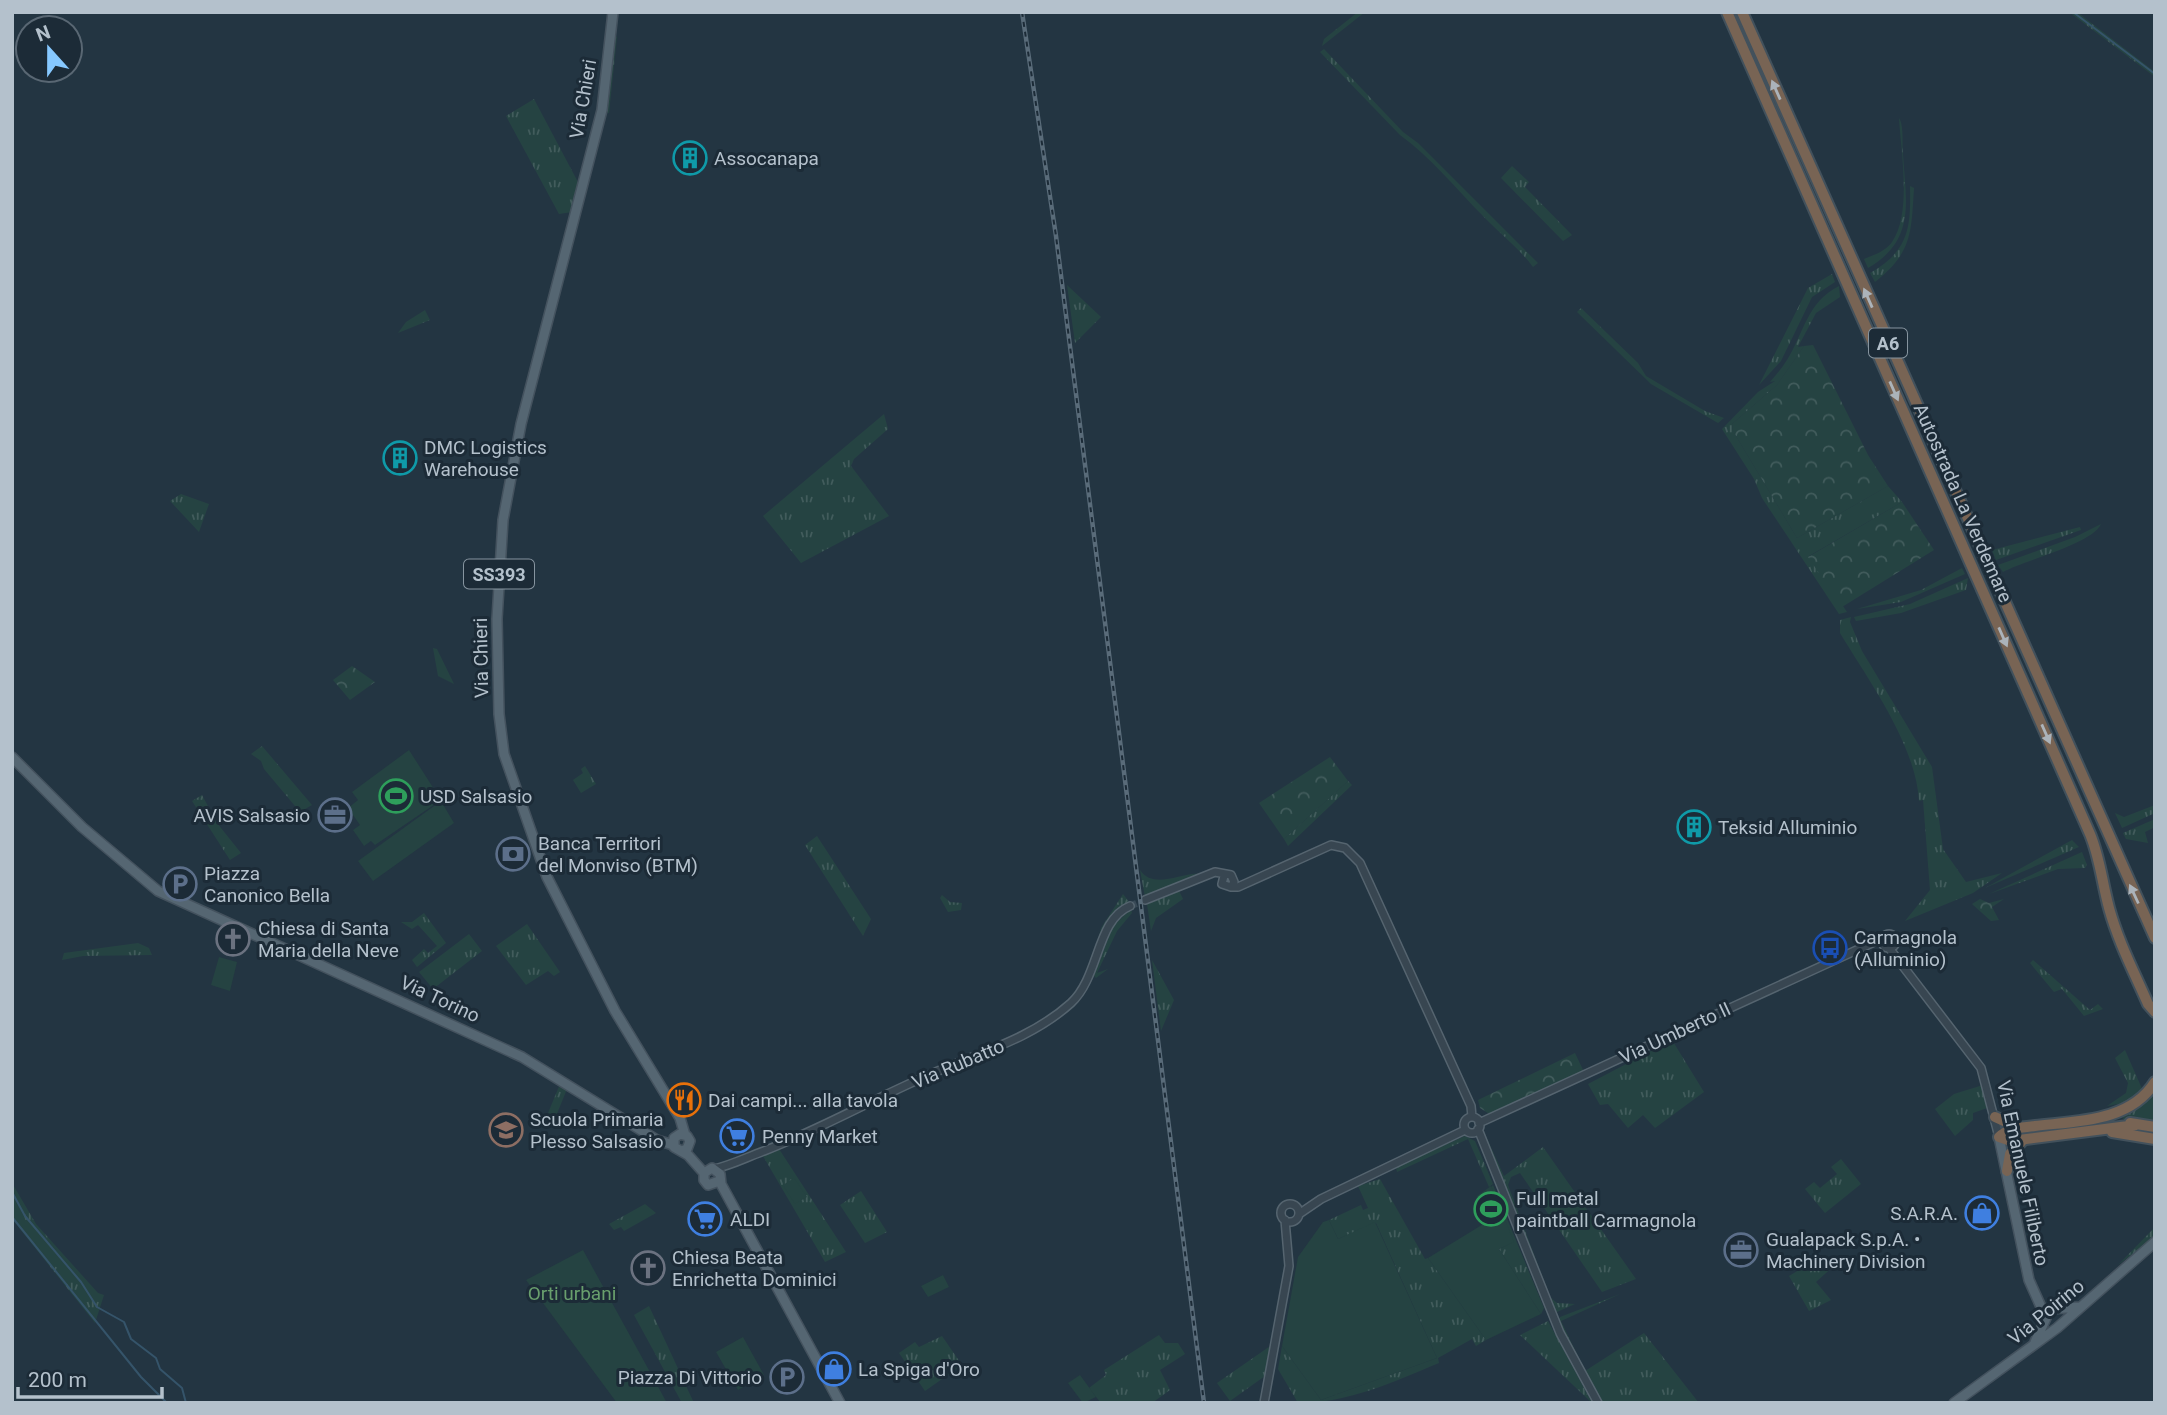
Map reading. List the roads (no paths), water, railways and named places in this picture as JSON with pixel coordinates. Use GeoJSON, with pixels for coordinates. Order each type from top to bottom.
{"type":"FeatureCollection","features":[{"type":"Feature","properties":{"kind":"highway","name":"Autostrada La Verdemare"},"geometry":{"type":"LineString","coordinates":[[1727,12],[2093,842],[2112,917],[2155,1021]]}},
{"type":"Feature","properties":{"kind":"highway","name":"Autostrada La Verdemare"},"geometry":{"type":"LineString","coordinates":[[1742,12],[2155,938]]}},
{"type":"Feature","properties":{"kind":"highway"},"geometry":{"type":"LineString","coordinates":[[1999,1137],[2011,1141],[2101,1124],[2134,1104],[2155,1082]]}},
{"type":"Feature","properties":{"kind":"highway"},"geometry":{"type":"LineString","coordinates":[[1995,1118],[2020,1128]]}},
{"type":"Feature","properties":{"kind":"highway"},"geometry":{"type":"LineString","coordinates":[[2101,1124],[2155,1139]]}},
{"type":"Feature","properties":{"kind":"highway"},"geometry":{"type":"LineString","coordinates":[[1999,1137],[2006,1131],[2020,1128],[2101,1124],[2155,1127]]}},
{"type":"Feature","properties":{"kind":"highway"},"geometry":{"type":"LineString","coordinates":[[2007,1171],[2010,1154],[2026,1139]]}},
{"type":"Feature","properties":{"kind":"main road","name":"Via Chieri"},"geometry":{"type":"LineString","coordinates":[[612,12],[602,110],[548,317],[509,487],[500,550],[499,702],[504,754],[547,877],[607,996],[680,1118],[680,1141],[713,1176],[841,1403]]}},
{"type":"Feature","properties":{"kind":"main road","name":"Via Torino"},"geometry":{"type":"LineString","coordinates":[[12,757],[82,827],[158,891],[522,1057],[650,1134],[680,1141]]}},
{"type":"Feature","properties":{"kind":"main road","name":"Via Emanuele Filiberto"},"geometry":{"type":"LineString","coordinates":[[1999,1137],[2029,1280],[2048,1314]]}},
{"type":"Feature","properties":{"kind":"main road","name":"Via Poirino"},"geometry":{"type":"LineString","coordinates":[[1954,1403],[2057,1328],[2155,1242]]}},
{"type":"Feature","properties":{"kind":"main road"},"geometry":{"type":"LineString","coordinates":[[2048,1314],[2082,1307]]}},
{"type":"Feature","properties":{"kind":"main road"},"geometry":{"type":"LineString","coordinates":[[2048,1314],[2057,1328]]}},
{"type":"Feature","properties":{"kind":"main road"},"geometry":{"type":"LineString","coordinates":[[2032,1347],[2048,1314]]}},
{"type":"Feature","properties":{"kind":"street"},"geometry":{"type":"LineString","coordinates":[[1145,900],[1215,872],[1224,876],[1222,884],[1238,887],[1331,845],[1351,853],[1360,863],[1472,1106],[1474,1129],[1560,1333],[1596,1403]]}},
{"type":"Feature","properties":{"kind":"street","name":"Via Rubatto"},"geometry":{"type":"LineString","coordinates":[[713,1176],[733,1164],[824,1126],[927,1076],[1043,1026],[1086,986],[1110,921],[1119,911],[1130,906]]}},
{"type":"Feature","properties":{"kind":"street","name":"Via Umberto II"},"geometry":{"type":"LineString","coordinates":[[1296,1206],[1321,1199],[1872,943],[1888,945]]}},
{"type":"Feature","properties":{"kind":"street","name":"Via Emanuele Filiberto"},"geometry":{"type":"LineString","coordinates":[[1888,945],[1981,1068],[1999,1137]]}},
{"type":"Feature","properties":{"kind":"street"},"geometry":{"type":"LineString","coordinates":[[1472,1117],[1466,1120],[1474,1129]]}},
{"type":"Feature","properties":{"kind":"street","name":"Via Umberto II"},"geometry":{"type":"LineString","coordinates":[[1298,1217],[1321,1199]]}},
{"type":"Feature","properties":{"kind":"street"},"geometry":{"type":"LineString","coordinates":[[1264,1403],[1289,1266],[1285,1220],[1281,1214],[1283,1207],[1289,1204],[1296,1206],[1298,1217],[1289,1250]]}},
{"type":"Feature","properties":{"kind":"street"},"geometry":{"type":"LineString","coordinates":[[1285,1220],[1298,1217]]}},
{"type":"Feature","properties":{"kind":"waterway"},"geometry":{"type":"LineString","coordinates":[[2073,12],[2155,74]]}},
{"type":"Feature","properties":{"kind":"waterway"},"geometry":{"type":"LineString","coordinates":[[12,1192],[25,1216],[81,1282],[97,1307],[124,1322],[131,1339],[156,1358],[160,1369],[182,1388],[186,1403]]}},
{"type":"Feature","properties":{"kind":"waterway"},"geometry":{"type":"LineString","coordinates":[[12,1217],[141,1377],[167,1403]]}},
{"type":"Feature","properties":{"kind":"tunnel"},"geometry":{"type":"LineString","coordinates":[[1130,906],[1145,900]]}},
{"type":"Feature","properties":{"kind":"railway"},"geometry":{"type":"LineString","coordinates":[[1022,12],[1056,236],[1204,1403]]}},
{"type":"Feature","properties":{"kind":"place","name":"Assocanapa"},"geometry":{"type":"Point","coordinates":[690,158]}},
{"type":"Feature","properties":{"kind":"place","name":"DMC Logistics Warehouse"},"geometry":{"type":"Point","coordinates":[400,458]}},
{"type":"Feature","properties":{"kind":"place","name":"USD Salsasio"},"geometry":{"type":"Point","coordinates":[396,796]}},
{"type":"Feature","properties":{"kind":"place","name":"AVIS Salsasio"},"geometry":{"type":"Point","coordinates":[335,815]}},
{"type":"Feature","properties":{"kind":"place","name":"Teksid Alluminio"},"geometry":{"type":"Point","coordinates":[1694,827]}},
{"type":"Feature","properties":{"kind":"place","name":"Banca Territori del Monviso (BTM)"},"geometry":{"type":"Point","coordinates":[513,854]}},
{"type":"Feature","properties":{"kind":"place","name":"Piazza Canonico Bella"},"geometry":{"type":"Point","coordinates":[180,884]}},
{"type":"Feature","properties":{"kind":"place","name":"Chiesa di Santa Maria della Neve"},"geometry":{"type":"Point","coordinates":[233,939]}},
{"type":"Feature","properties":{"kind":"place","name":"Carmagnola (Alluminio)"},"geometry":{"type":"Point","coordinates":[1830,948]}},
{"type":"Feature","properties":{"kind":"place","name":"Dai campi... alla tavola"},"geometry":{"type":"Point","coordinates":[684,1100]}},
{"type":"Feature","properties":{"kind":"place","name":"Scuola Primaria Plesso Salsasio"},"geometry":{"type":"Point","coordinates":[506,1130]}},
{"type":"Feature","properties":{"kind":"place","name":"Penny Market"},"geometry":{"type":"Point","coordinates":[737,1136]}},
{"type":"Feature","properties":{"kind":"place","name":"Full metal paintball Carmagnola"},"geometry":{"type":"Point","coordinates":[1491,1209]}},
{"type":"Feature","properties":{"kind":"place","name":"S.A.R.A."},"geometry":{"type":"Point","coordinates":[1982,1213]}},
{"type":"Feature","properties":{"kind":"place","name":"ALDI"},"geometry":{"type":"Point","coordinates":[705,1219]}},
{"type":"Feature","properties":{"kind":"place","name":"Gualapack S.p.A. • Machinery Division"},"geometry":{"type":"Point","coordinates":[1741,1250]}},
{"type":"Feature","properties":{"kind":"place","name":"Chiesa Beata Enrichetta Dominici"},"geometry":{"type":"Point","coordinates":[648,1268]}},
{"type":"Feature","properties":{"kind":"place","name":"La Spiga d'Oro"},"geometry":{"type":"Point","coordinates":[834,1369]}},
{"type":"Feature","properties":{"kind":"place","name":"Piazza Di Vittorio"},"geometry":{"type":"Point","coordinates":[787,1377]}},
{"type":"Feature","properties":{"kind":"park label","name":"Orti urbani"},"geometry":{"type":"Point","coordinates":[572,1293]}}]}
